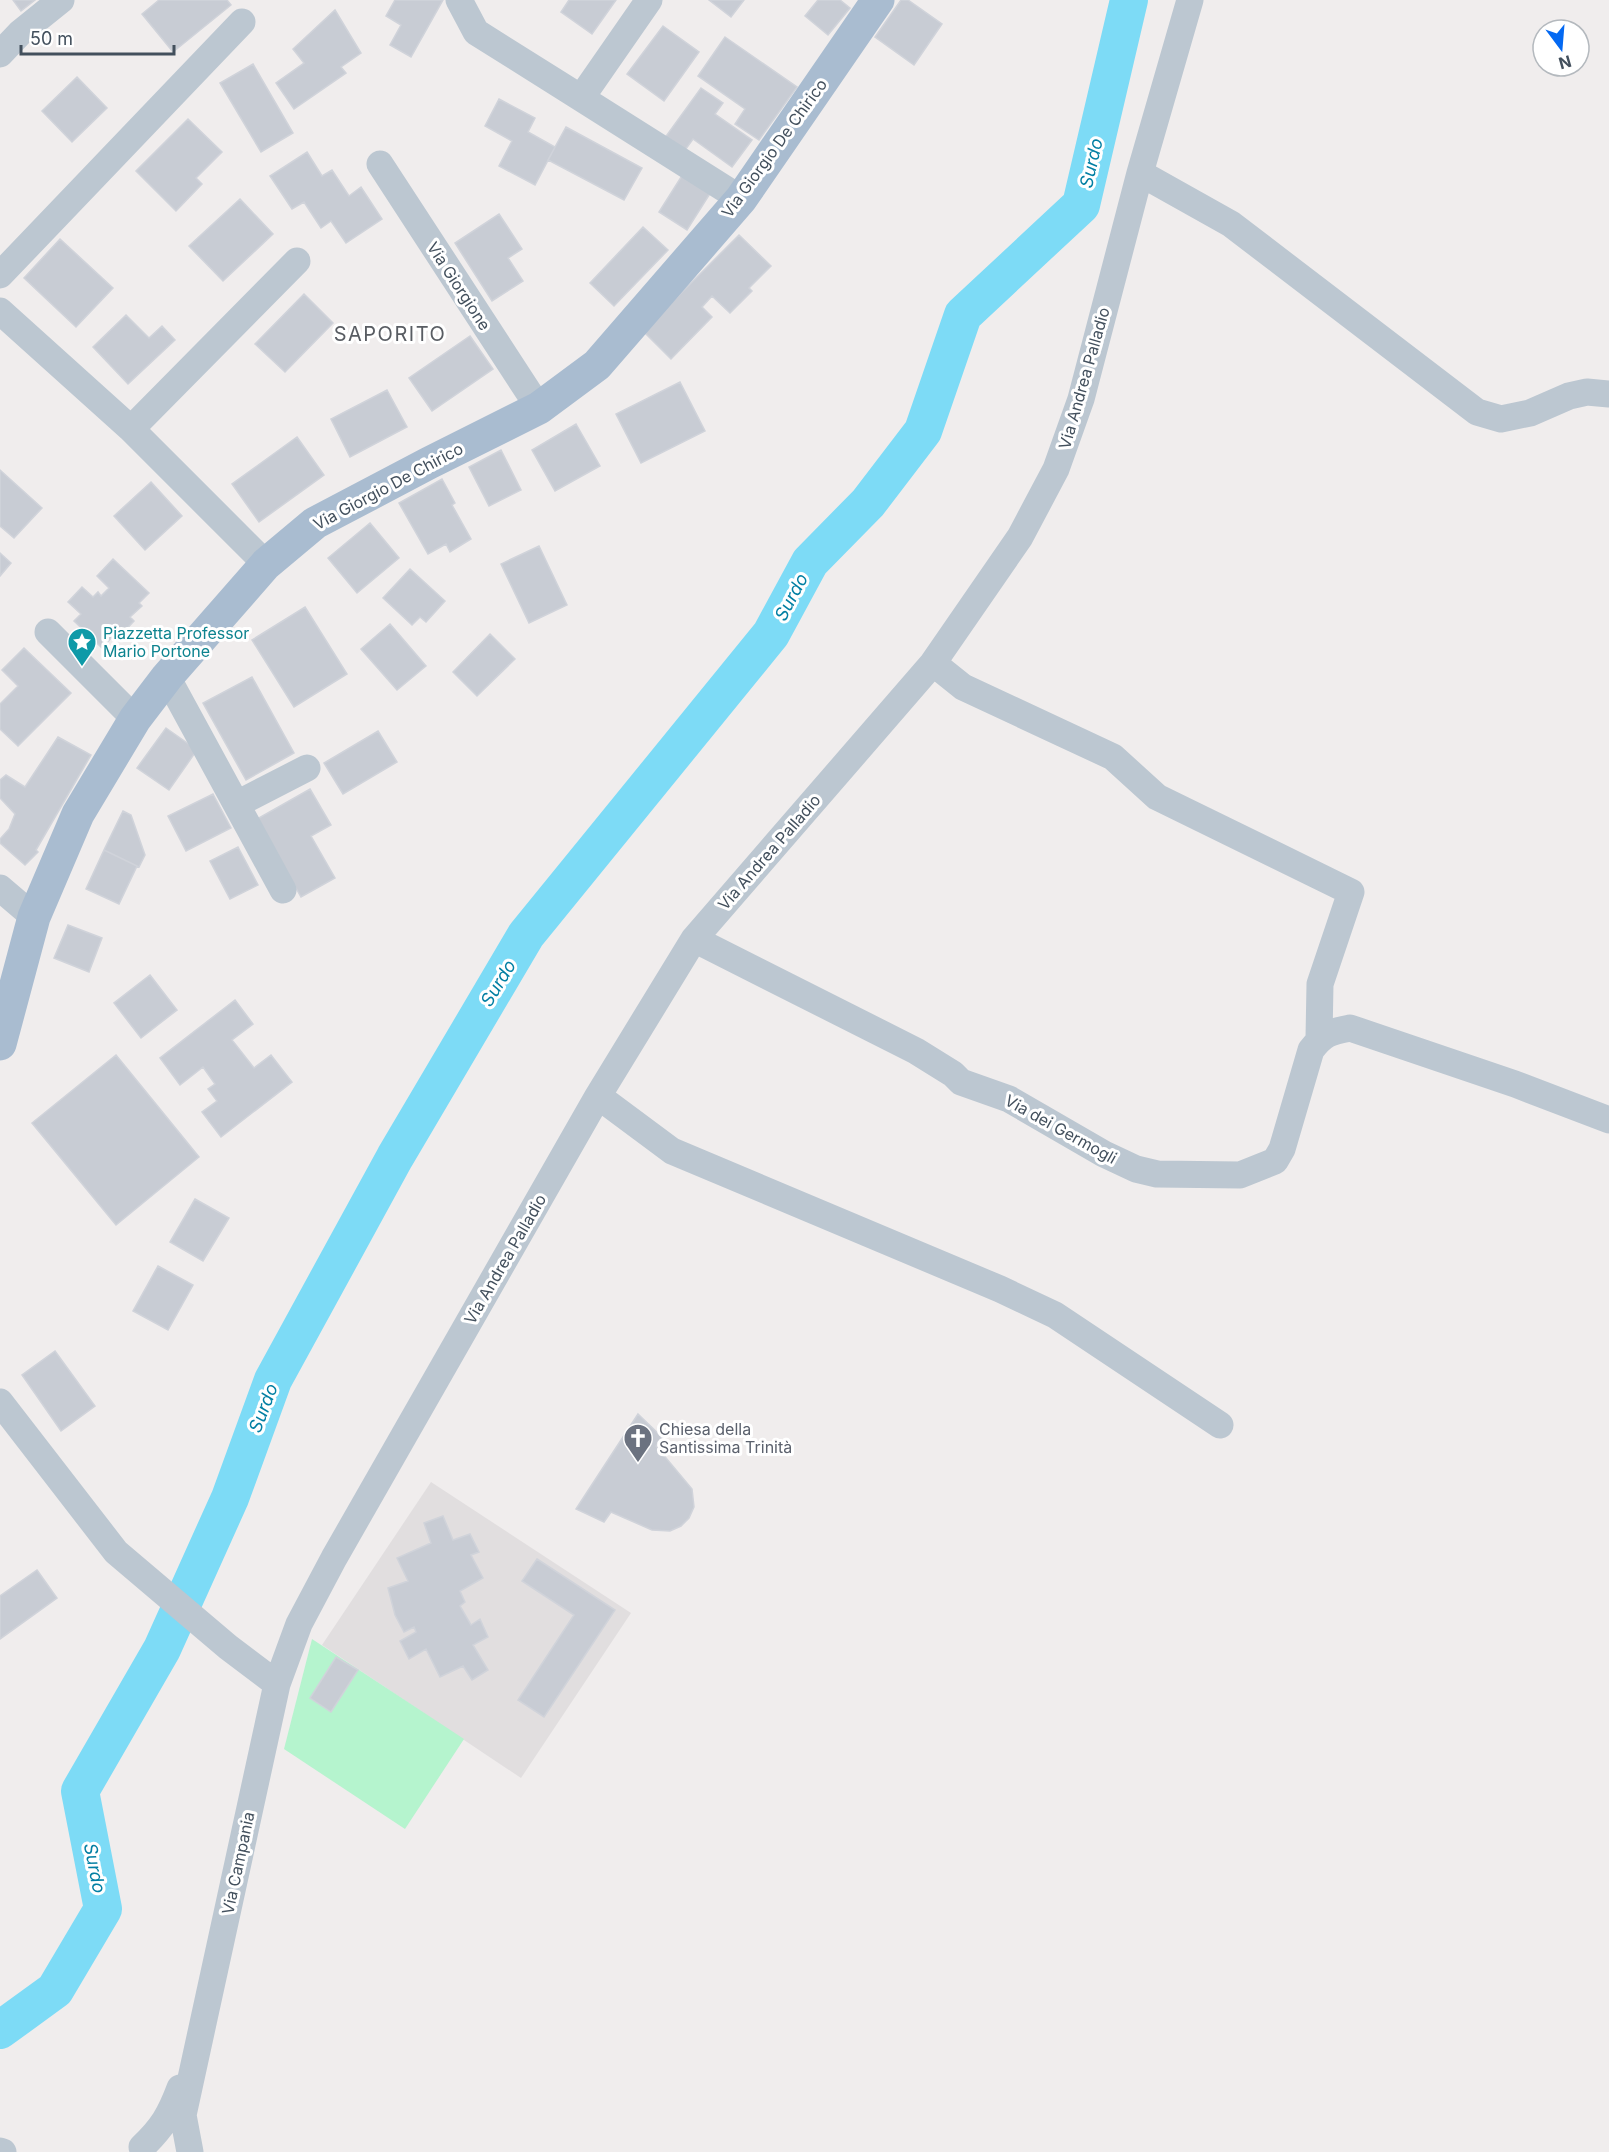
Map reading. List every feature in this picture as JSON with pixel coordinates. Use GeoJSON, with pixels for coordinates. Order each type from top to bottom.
{"type":"FeatureCollection","features":[{"type":"Feature","properties":{"kind":"main road","name":"Via Giorgio De Chirico"},"geometry":{"type":"LineString","coordinates":[[0,1044],[34,917],[78,814],[135,719],[167,677],[266,564],[315,523],[539,408],[597,365],[741,200],[878,0]]}},
{"type":"Feature","properties":{"kind":"street"},"geometry":{"type":"LineString","coordinates":[[0,54],[20,33],[61,0]]}},
{"type":"Feature","properties":{"kind":"street"},"geometry":{"type":"LineString","coordinates":[[459,0],[476,32],[741,200]]}},
{"type":"Feature","properties":{"kind":"street"},"geometry":{"type":"LineString","coordinates":[[580,98],[649,0]]}},
{"type":"Feature","properties":{"kind":"street","name":"Via Andrea Palladio"},"geometry":{"type":"LineString","coordinates":[[277,1684],[299,1624],[334,1558],[598,1096],[694,939],[933,663],[1020,537],[1056,469],[1081,399],[1140,173],[1190,0]]}},
{"type":"Feature","properties":{"kind":"street"},"geometry":{"type":"LineString","coordinates":[[0,275],[242,22]]}},
{"type":"Feature","properties":{"kind":"street","name":"Via Giorgione"},"geometry":{"type":"LineString","coordinates":[[380,164],[539,408]]}},
{"type":"Feature","properties":{"kind":"street"},"geometry":{"type":"LineString","coordinates":[[1140,173],[1230,224],[1477,412],[1501,419],[1530,413],[1569,396],[1587,392],[1609,394]]}},
{"type":"Feature","properties":{"kind":"street"},"geometry":{"type":"LineString","coordinates":[[131,429],[297,261]]}},
{"type":"Feature","properties":{"kind":"street"},"geometry":{"type":"LineString","coordinates":[[0,311],[131,429],[266,564]]}},
{"type":"Feature","properties":{"kind":"street"},"geometry":{"type":"LineString","coordinates":[[48,632],[135,719]]}},
{"type":"Feature","properties":{"kind":"street"},"geometry":{"type":"LineString","coordinates":[[933,663],[963,687],[1113,758],[1157,797],[1351,892],[1320,984],[1319,1038],[1330,1032],[1350,1028],[1515,1084],[1609,1120]]}},
{"type":"Feature","properties":{"kind":"street"},"geometry":{"type":"LineString","coordinates":[[167,677],[283,890]]}},
{"type":"Feature","properties":{"kind":"street"},"geometry":{"type":"LineString","coordinates":[[237,804],[307,768]]}},
{"type":"Feature","properties":{"kind":"street"},"geometry":{"type":"LineString","coordinates":[[0,888],[34,917]]}},
{"type":"Feature","properties":{"kind":"street","name":"Via dei Germogli"},"geometry":{"type":"LineString","coordinates":[[694,939],[916,1051],[953,1074],[961,1082],[1009,1099],[1104,1154],[1136,1169],[1157,1174],[1240,1175],[1275,1161],[1282,1149],[1311,1050],[1319,1038]]}},
{"type":"Feature","properties":{"kind":"street"},"geometry":{"type":"LineString","coordinates":[[598,1096],[672,1151],[1000,1289],[1055,1316],[1220,1425]]}},
{"type":"Feature","properties":{"kind":"street"},"geometry":{"type":"LineString","coordinates":[[0,1402],[116,1552],[228,1647],[277,1684]]}},
{"type":"Feature","properties":{"kind":"street","name":"Via Campania"},"geometry":{"type":"LineString","coordinates":[[190,2152],[183,2115],[277,1684]]}},
{"type":"Feature","properties":{"kind":"street","name":"Via Campania"},"geometry":{"type":"LineString","coordinates":[[137,2150],[170,2114],[198,2043]]}},
{"type":"Feature","properties":{"kind":"street"},"geometry":{"type":"LineString","coordinates":[[137,2150],[153,2144],[164,2145],[181,2152]]}},
{"type":"Feature","properties":{"kind":"shaded area"},"geometry":{"type":"Polygon","coordinates":[[[431,1482],[631,1613],[521,1778],[322,1645],[431,1482]]]}},
{"type":"Feature","properties":{"kind":"green space"},"geometry":{"type":"Polygon","coordinates":[[[312,1639],[464,1739],[405,1829],[284,1749],[312,1639]]]}},
{"type":"Feature","properties":{"kind":"building"},"geometry":{"type":"Polygon","coordinates":[[[13,0],[35,0],[21,11],[13,0]]]}},
{"type":"Feature","properties":{"kind":"building"},"geometry":{"type":"Polygon","coordinates":[[[159,0],[227,0],[231,5],[173,52],[142,14],[159,0]]]}},
{"type":"Feature","properties":{"kind":"building"},"geometry":{"type":"Polygon","coordinates":[[[395,0],[443,0],[411,57],[390,45],[401,25],[386,16],[395,0]]]}},
{"type":"Feature","properties":{"kind":"building"},"geometry":{"type":"Polygon","coordinates":[[[569,0],[616,0],[592,34],[561,12],[569,0]]]}},
{"type":"Feature","properties":{"kind":"building"},"geometry":{"type":"Polygon","coordinates":[[[709,0],[744,0],[731,17],[709,0]]]}},
{"type":"Feature","properties":{"kind":"building"},"geometry":{"type":"Polygon","coordinates":[[[818,0],[840,0],[850,8],[828,35],[805,16],[818,0]]]}},
{"type":"Feature","properties":{"kind":"building"},"geometry":{"type":"Polygon","coordinates":[[[901,0],[908,0],[942,24],[914,65],[875,37],[901,0]]]}},
{"type":"Feature","properties":{"kind":"building"},"geometry":{"type":"Polygon","coordinates":[[[335,10],[361,53],[341,67],[346,73],[294,109],[276,83],[304,63],[293,49],[335,10]]]}},
{"type":"Feature","properties":{"kind":"building"},"geometry":{"type":"Polygon","coordinates":[[[663,26],[699,52],[664,101],[627,74],[663,26]]]}},
{"type":"Feature","properties":{"kind":"building"},"geometry":{"type":"Polygon","coordinates":[[[725,37],[797,87],[759,140],[735,124],[745,109],[698,76],[725,37]]]}},
{"type":"Feature","properties":{"kind":"building"},"geometry":{"type":"Polygon","coordinates":[[[253,64],[293,133],[261,152],[220,83],[253,64]]]}},
{"type":"Feature","properties":{"kind":"building"},"geometry":{"type":"Polygon","coordinates":[[[77,77],[107,108],[72,142],[42,111],[77,77]]]}},
{"type":"Feature","properties":{"kind":"building"},"geometry":{"type":"Polygon","coordinates":[[[701,88],[723,103],[715,114],[752,140],[732,167],[693,139],[683,153],[664,139],[701,88]]]}},
{"type":"Feature","properties":{"kind":"building"},"geometry":{"type":"Polygon","coordinates":[[[499,99],[535,118],[528,132],[555,147],[535,185],[499,166],[512,141],[485,126],[499,99]]]}},
{"type":"Feature","properties":{"kind":"building"},"geometry":{"type":"Polygon","coordinates":[[[188,119],[222,152],[196,178],[202,184],[176,211],[136,171],[188,119]]]}},
{"type":"Feature","properties":{"kind":"building"},"geometry":{"type":"Polygon","coordinates":[[[566,127],[642,168],[624,200],[548,160],[566,127]]]}},
{"type":"Feature","properties":{"kind":"building"},"geometry":{"type":"Polygon","coordinates":[[[307,152],[322,176],[332,170],[349,196],[361,187],[382,219],[346,243],[331,221],[321,228],[304,202],[292,209],[270,176],[307,152]]]}},
{"type":"Feature","properties":{"kind":"building"},"geometry":{"type":"Polygon","coordinates":[[[683,174],[711,192],[687,230],[659,212],[683,174]]]}},
{"type":"Feature","properties":{"kind":"building"},"geometry":{"type":"Polygon","coordinates":[[[240,199],[273,234],[223,281],[189,246],[240,199]]]}},
{"type":"Feature","properties":{"kind":"building"},"geometry":{"type":"Polygon","coordinates":[[[499,214],[522,249],[508,258],[523,281],[492,301],[455,243],[499,214]]]}},
{"type":"Feature","properties":{"kind":"building"},"geometry":{"type":"Polygon","coordinates":[[[643,227],[668,250],[614,306],[590,283],[643,227]]]}},
{"type":"Feature","properties":{"kind":"building"},"geometry":{"type":"Polygon","coordinates":[[[739,235],[771,266],[749,288],[752,291],[730,313],[712,296],[702,307],[712,317],[671,359],[643,331],[739,235]]]}},
{"type":"Feature","properties":{"kind":"building"},"geometry":{"type":"Polygon","coordinates":[[[60,239],[113,288],[76,327],[24,278],[60,239]]]}},
{"type":"Feature","properties":{"kind":"building"},"geometry":{"type":"Polygon","coordinates":[[[304,294],[333,323],[285,372],[255,344],[304,294]]]}},
{"type":"Feature","properties":{"kind":"building"},"geometry":{"type":"Polygon","coordinates":[[[126,315],[149,338],[162,326],[175,340],[128,384],[93,347],[126,315]]]}},
{"type":"Feature","properties":{"kind":"building"},"geometry":{"type":"Polygon","coordinates":[[[470,336],[493,369],[432,411],[409,378],[470,336]]]}},
{"type":"Feature","properties":{"kind":"building"},"geometry":{"type":"Polygon","coordinates":[[[680,382],[705,431],[641,463],[616,414],[680,382]]]}},
{"type":"Feature","properties":{"kind":"building"},"geometry":{"type":"Polygon","coordinates":[[[387,390],[407,427],[350,457],[331,419],[387,390]]]}},
{"type":"Feature","properties":{"kind":"building"},"geometry":{"type":"Polygon","coordinates":[[[576,424],[600,466],[555,491],[532,450],[576,424]]]}},
{"type":"Feature","properties":{"kind":"building"},"geometry":{"type":"Polygon","coordinates":[[[297,437],[324,475],[259,522],[232,484],[297,437]]]}},
{"type":"Feature","properties":{"kind":"building"},"geometry":{"type":"Polygon","coordinates":[[[501,450],[521,490],[489,506],[469,467],[501,450]]]}},
{"type":"Feature","properties":{"kind":"building"},"geometry":{"type":"Polygon","coordinates":[[[0,470],[42,508],[14,538],[0,526],[0,470]]]}},
{"type":"Feature","properties":{"kind":"building"},"geometry":{"type":"Polygon","coordinates":[[[442,479],[455,503],[452,505],[471,539],[450,552],[446,544],[428,554],[399,503],[442,479]]]}},
{"type":"Feature","properties":{"kind":"building"},"geometry":{"type":"Polygon","coordinates":[[[151,482],[182,516],[145,550],[114,516],[151,482]]]}},
{"type":"Feature","properties":{"kind":"building"},"geometry":{"type":"Polygon","coordinates":[[[370,523],[399,558],[357,593],[328,558],[370,523]]]}},
{"type":"Feature","properties":{"kind":"building"},"geometry":{"type":"Polygon","coordinates":[[[539,546],[567,605],[529,623],[501,564],[539,546]]]}},
{"type":"Feature","properties":{"kind":"building"},"geometry":{"type":"Polygon","coordinates":[[[0,553],[11,563],[0,576],[0,553]]]}},
{"type":"Feature","properties":{"kind":"building"},"geometry":{"type":"Polygon","coordinates":[[[113,559],[149,593],[139,603],[142,606],[130,617],[134,621],[119,637],[115,634],[102,648],[74,621],[81,614],[68,602],[82,587],[93,597],[98,592],[101,596],[109,588],[97,576],[113,559]]]}},
{"type":"Feature","properties":{"kind":"building"},"geometry":{"type":"Polygon","coordinates":[[[410,569],[445,601],[426,622],[420,617],[412,625],[383,598],[410,569]]]}},
{"type":"Feature","properties":{"kind":"building"},"geometry":{"type":"Polygon","coordinates":[[[305,607],[347,674],[294,707],[252,640],[305,607]]]}},
{"type":"Feature","properties":{"kind":"building"},"geometry":{"type":"Polygon","coordinates":[[[390,624],[426,666],[397,690],[361,649],[390,624]]]}},
{"type":"Feature","properties":{"kind":"building"},"geometry":{"type":"Polygon","coordinates":[[[490,634],[515,659],[477,696],[453,672],[490,634]]]}},
{"type":"Feature","properties":{"kind":"building"},"geometry":{"type":"Polygon","coordinates":[[[24,648],[71,693],[18,746],[0,729],[0,704],[18,686],[2,670],[24,648]]]}},
{"type":"Feature","properties":{"kind":"building"},"geometry":{"type":"Polygon","coordinates":[[[252,677],[294,753],[246,780],[203,703],[252,677]]]}},
{"type":"Feature","properties":{"kind":"building"},"geometry":{"type":"Polygon","coordinates":[[[166,728],[197,750],[169,790],[137,768],[166,728]]]}},
{"type":"Feature","properties":{"kind":"building"},"geometry":{"type":"Polygon","coordinates":[[[378,731],[397,762],[343,794],[324,763],[378,731]]]}},
{"type":"Feature","properties":{"kind":"building"},"geometry":{"type":"Polygon","coordinates":[[[58,737],[91,755],[36,850],[38,852],[25,865],[0,843],[0,839],[9,829],[15,814],[0,798],[0,780],[6,775],[25,787],[58,737]]]}},
{"type":"Feature","properties":{"kind":"building"},"geometry":{"type":"Polygon","coordinates":[[[310,789],[331,825],[311,836],[335,878],[301,897],[257,819],[310,789]]]}},
{"type":"Feature","properties":{"kind":"building"},"geometry":{"type":"Polygon","coordinates":[[[213,794],[231,828],[186,851],[168,816],[213,794]]]}},
{"type":"Feature","properties":{"kind":"building"},"geometry":{"type":"Polygon","coordinates":[[[123,811],[131,815],[145,855],[139,867],[104,850],[123,811]]]}},
{"type":"Feature","properties":{"kind":"building"},"geometry":{"type":"Polygon","coordinates":[[[238,847],[258,885],[230,899],[210,861],[238,847]]]}},
{"type":"Feature","properties":{"kind":"building"},"geometry":{"type":"Polygon","coordinates":[[[104,850],[137,866],[119,904],[86,889],[104,850]]]}},
{"type":"Feature","properties":{"kind":"building"},"geometry":{"type":"Polygon","coordinates":[[[68,925],[102,938],[89,972],[54,958],[68,925]]]}},
{"type":"Feature","properties":{"kind":"building"},"geometry":{"type":"Polygon","coordinates":[[[150,975],[177,1010],[141,1038],[114,1003],[150,975]]]}},
{"type":"Feature","properties":{"kind":"building"},"geometry":{"type":"Polygon","coordinates":[[[235,1000],[253,1024],[232,1040],[254,1068],[271,1055],[292,1082],[221,1137],[202,1112],[217,1101],[208,1089],[215,1084],[203,1067],[180,1085],[160,1058],[235,1000]]]}},
{"type":"Feature","properties":{"kind":"building"},"geometry":{"type":"Polygon","coordinates":[[[116,1055],[199,1157],[116,1225],[32,1123],[116,1055]]]}},
{"type":"Feature","properties":{"kind":"building"},"geometry":{"type":"Polygon","coordinates":[[[195,1199],[229,1218],[203,1261],[170,1242],[195,1199]]]}},
{"type":"Feature","properties":{"kind":"building"},"geometry":{"type":"Polygon","coordinates":[[[158,1266],[193,1285],[168,1330],[133,1311],[158,1266]]]}},
{"type":"Feature","properties":{"kind":"building"},"geometry":{"type":"Polygon","coordinates":[[[55,1351],[95,1406],[61,1431],[22,1375],[55,1351]]]}},
{"type":"Feature","properties":{"kind":"building","name":"Chiesa della Santissima Trinità"},"geometry":{"type":"Polygon","coordinates":[[[638,1414],[662,1437],[656,1446],[692,1489],[694,1507],[689,1518],[681,1526],[670,1531],[652,1530],[611,1512],[604,1522],[576,1509],[638,1414]]]}},
{"type":"Feature","properties":{"kind":"building"},"geometry":{"type":"Polygon","coordinates":[[[443,1516],[453,1540],[470,1534],[479,1552],[471,1555],[483,1578],[460,1591],[465,1602],[460,1606],[471,1625],[480,1619],[488,1637],[473,1645],[488,1670],[472,1680],[463,1666],[440,1677],[426,1649],[409,1659],[400,1641],[416,1632],[414,1627],[404,1632],[395,1615],[388,1588],[408,1581],[397,1558],[431,1543],[424,1523],[443,1516]]]}},
{"type":"Feature","properties":{"kind":"building"},"geometry":{"type":"Polygon","coordinates":[[[537,1559],[615,1610],[544,1717],[518,1700],[574,1615],[522,1581],[537,1559]]]}},
{"type":"Feature","properties":{"kind":"building"},"geometry":{"type":"Polygon","coordinates":[[[37,1570],[57,1598],[0,1639],[0,1596],[37,1570]]]}},
{"type":"Feature","properties":{"kind":"building"},"geometry":{"type":"Polygon","coordinates":[[[336,1657],[358,1670],[331,1712],[310,1698],[336,1657]]]}},
{"type":"Feature","properties":{"kind":"waterway","name":"Surdo"},"geometry":{"type":"LineString","coordinates":[[0,2030],[55,1990],[103,1909],[80,1791],[162,1649],[230,1498],[273,1380],[395,1157],[526,935],[771,634],[810,562],[868,503],[923,431],[963,315],[1081,205],[1129,0]]}},
{"type":"Feature","properties":{"kind":"place","name":"Piazzetta Professor Mario Portone"},"geometry":{"type":"Point","coordinates":[82,668]}},
{"type":"Feature","properties":{"kind":"place","name":"Chiesa della Santissima Trinità"},"geometry":{"type":"Point","coordinates":[638,1464]}},
{"type":"Feature","properties":{"kind":"district","name":"SAPORITO"},"geometry":{"type":"Point","coordinates":[390,334]}}]}
